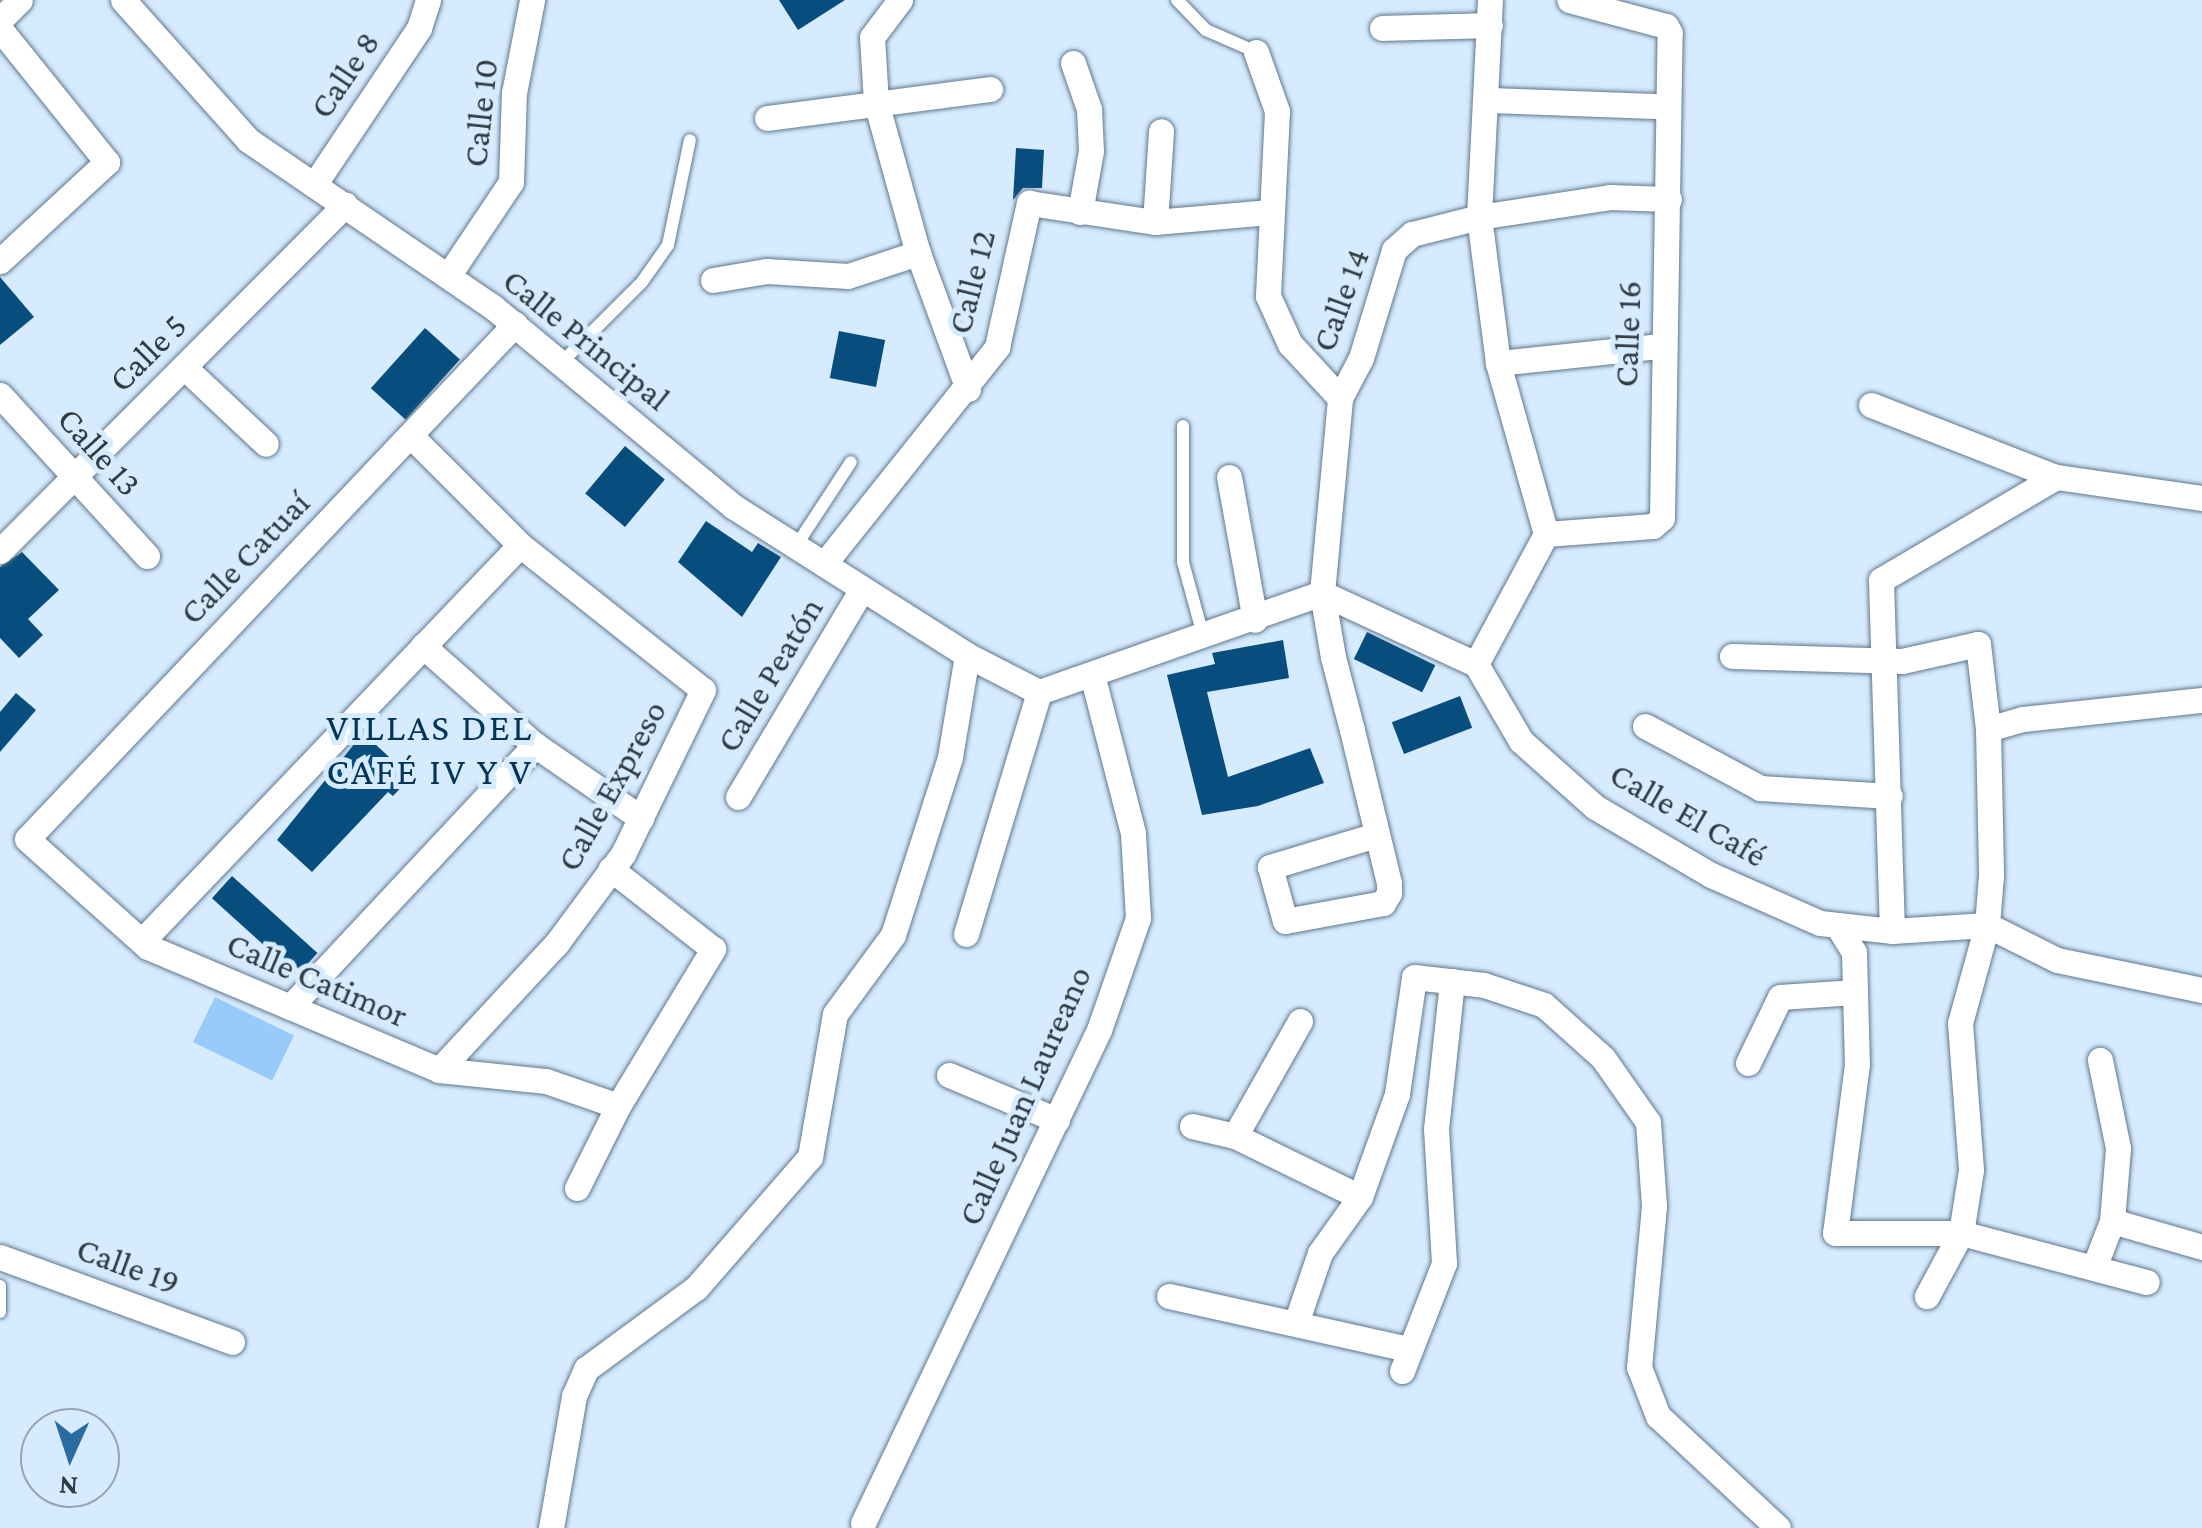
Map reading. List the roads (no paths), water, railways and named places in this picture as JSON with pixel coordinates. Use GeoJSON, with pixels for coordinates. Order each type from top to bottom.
{"type":"FeatureCollection","features":[{"type":"Feature","properties":{"kind":"street"},"geometry":{"type":"LineString","coordinates":[[0,20],[20,0]]}},
{"type":"Feature","properties":{"kind":"street","name":"Calle Principal"},"geometry":{"type":"LineString","coordinates":[[123,0],[248,140],[515,324],[734,507],[967,656],[1039,692]]}},
{"type":"Feature","properties":{"kind":"street","name":"Calle 8"},"geometry":{"type":"LineString","coordinates":[[314,184],[418,28],[428,0]]}},
{"type":"Feature","properties":{"kind":"street","name":"Calle 10"},"geometry":{"type":"LineString","coordinates":[[448,276],[511,182],[514,93],[532,0]]}},
{"type":"Feature","properties":{"kind":"street"},"geometry":{"type":"LineString","coordinates":[[900,0],[872,37],[876,102],[918,253],[968,389]]}},
{"type":"Feature","properties":{"kind":"street","name":"Calle 16"},"geometry":{"type":"LineString","coordinates":[[1546,534],[1654,526],[1662,518],[1660,346],[1669,198],[1670,33],[1666,26],[1569,0]]}},
{"type":"Feature","properties":{"kind":"street"},"geometry":{"type":"LineString","coordinates":[[966,934],[1039,692],[1204,640],[1322,594],[1476,664],[1546,534],[1498,362],[1479,217],[1489,100],[1490,13],[1382,28]]}},
{"type":"Feature","properties":{"kind":"street"},"geometry":{"type":"LineString","coordinates":[[0,29],[107,162],[5,246]]}},
{"type":"Feature","properties":{"kind":"street"},"geometry":{"type":"LineString","coordinates":[[1256,52],[1277,111],[1266,263],[1276,320],[1340,398]]}},
{"type":"Feature","properties":{"kind":"street"},"geometry":{"type":"LineString","coordinates":[[1073,63],[1090,110],[1091,151],[1080,212]]}},
{"type":"Feature","properties":{"kind":"street"},"geometry":{"type":"LineString","coordinates":[[767,118],[990,89]]}},
{"type":"Feature","properties":{"kind":"street"},"geometry":{"type":"LineString","coordinates":[[1489,100],[1656,106]]}},
{"type":"Feature","properties":{"kind":"street"},"geometry":{"type":"LineString","coordinates":[[1155,222],[1161,132]]}},
{"type":"Feature","properties":{"kind":"street","name":"Calle 14"},"geometry":{"type":"LineString","coordinates":[[1376,835],[1270,868],[1284,921],[1383,902],[1389,883],[1322,594],[1340,398],[1361,358],[1394,250],[1412,234],[1479,217],[1609,197],[1669,198]]}},
{"type":"Feature","properties":{"kind":"street","name":"Calle 12"},"geometry":{"type":"LineString","coordinates":[[824,564],[968,389],[997,347],[1029,203],[1155,222],[1270,212]]}},
{"type":"Feature","properties":{"kind":"street","name":"Calle 5"},"geometry":{"type":"LineString","coordinates":[[0,550],[345,205]]}},
{"type":"Feature","properties":{"kind":"street"},"geometry":{"type":"LineString","coordinates":[[713,280],[768,272],[848,276],[918,253]]}},
{"type":"Feature","properties":{"kind":"street","name":"Calle Catuaí"},"geometry":{"type":"LineString","coordinates":[[26,839],[515,324]]}},
{"type":"Feature","properties":{"kind":"street"},"geometry":{"type":"LineString","coordinates":[[1498,362],[1660,346]]}},
{"type":"Feature","properties":{"kind":"street"},"geometry":{"type":"LineString","coordinates":[[184,366],[266,444]]}},
{"type":"Feature","properties":{"kind":"street","name":"Calle 13"},"geometry":{"type":"LineString","coordinates":[[0,395],[147,556]]}},
{"type":"Feature","properties":{"kind":"street"},"geometry":{"type":"LineString","coordinates":[[1871,405],[2056,477],[2202,498]]}},
{"type":"Feature","properties":{"kind":"street","name":"Calle Expreso"},"geometry":{"type":"LineString","coordinates":[[411,436],[520,545],[703,690],[612,869],[557,943],[439,1070]]}},
{"type":"Feature","properties":{"kind":"street"},"geometry":{"type":"LineString","coordinates":[[1229,477],[1254,620]]}},
{"type":"Feature","properties":{"kind":"street"},"geometry":{"type":"LineString","coordinates":[[1892,931],[1881,580],[2056,477]]}},
{"type":"Feature","properties":{"kind":"street"},"geometry":{"type":"LineString","coordinates":[[142,942],[520,545]]}},
{"type":"Feature","properties":{"kind":"street","name":"Calle Peatón"},"geometry":{"type":"LineString","coordinates":[[738,797],[862,589]]}},
{"type":"Feature","properties":{"kind":"street"},"geometry":{"type":"LineString","coordinates":[[1732,656],[1902,661],[1978,644],[1988,729],[1987,926],[1960,1022],[1972,1170],[1961,1233],[1927,1296]]}},
{"type":"Feature","properties":{"kind":"street"},"geometry":{"type":"LineString","coordinates":[[423,646],[535,745],[641,818]]}},
{"type":"Feature","properties":{"kind":"street"},"geometry":{"type":"LineString","coordinates":[[551,1528],[574,1396],[586,1368],[696,1288],[810,1157],[836,1014],[892,935],[950,757],[967,656]]}},
{"type":"Feature","properties":{"kind":"street","name":"Calle El Café"},"geometry":{"type":"LineString","coordinates":[[1476,664],[1521,741],[1595,807],[1711,876],[1837,925],[1892,931],[1987,926],[2057,960],[2202,990]]}},
{"type":"Feature","properties":{"kind":"street","name":"Calle Juan Laureano"},"geometry":{"type":"LineString","coordinates":[[863,1523],[1099,1030],[1138,918],[1133,833],[1092,675]]}},
{"type":"Feature","properties":{"kind":"street"},"geometry":{"type":"LineString","coordinates":[[1988,729],[2023,719],[2202,700]]}},
{"type":"Feature","properties":{"kind":"street"},"geometry":{"type":"LineString","coordinates":[[1645,726],[1760,788],[1890,796]]}},
{"type":"Feature","properties":{"kind":"street"},"geometry":{"type":"LineString","coordinates":[[290,1007],[535,745]]}},
{"type":"Feature","properties":{"kind":"street","name":"Calle Catimor"},"geometry":{"type":"LineString","coordinates":[[26,839],[142,942],[439,1070],[546,1081],[618,1106]]}},
{"type":"Feature","properties":{"kind":"street"},"geometry":{"type":"LineString","coordinates":[[577,1188],[618,1106],[714,949],[612,869]]}},
{"type":"Feature","properties":{"kind":"street"},"geometry":{"type":"LineString","coordinates":[[1837,925],[1854,952],[1858,1064],[1835,1233],[1961,1233],[2095,1265],[2147,1282]]}},
{"type":"Feature","properties":{"kind":"street"},"geometry":{"type":"LineString","coordinates":[[1297,1320],[1320,1253],[1360,1197],[1398,1094],[1410,984],[1414,978],[1452,980],[1544,1005],[1603,1058],[1648,1122],[1654,1206],[1639,1367],[1658,1416],[1778,1528]]}},
{"type":"Feature","properties":{"kind":"street"},"geometry":{"type":"LineString","coordinates":[[1169,1296],[1297,1320],[1406,1360],[1444,1263],[1436,1129],[1452,980]]}},
{"type":"Feature","properties":{"kind":"street"},"geometry":{"type":"LineString","coordinates":[[1748,1062],[1780,997],[1855,992]]}},
{"type":"Feature","properties":{"kind":"street"},"geometry":{"type":"LineString","coordinates":[[1235,1136],[1300,1021]]}},
{"type":"Feature","properties":{"kind":"street"},"geometry":{"type":"LineString","coordinates":[[2095,1265],[2112,1222],[2118,1148],[2100,1060]]}},
{"type":"Feature","properties":{"kind":"street"},"geometry":{"type":"LineString","coordinates":[[949,1075],[1057,1120]]}},
{"type":"Feature","properties":{"kind":"street"},"geometry":{"type":"LineString","coordinates":[[1192,1126],[1235,1136],[1360,1197]]}},
{"type":"Feature","properties":{"kind":"street"},"geometry":{"type":"LineString","coordinates":[[2112,1222],[2202,1247]]}},
{"type":"Feature","properties":{"kind":"street","name":"Calle 19"},"geometry":{"type":"LineString","coordinates":[[0,1257],[232,1342]]}},
{"type":"Feature","properties":{"kind":"lane"},"geometry":{"type":"LineString","coordinates":[[1178,0],[1206,30],[1256,52]]}},
{"type":"Feature","properties":{"kind":"lane"},"geometry":{"type":"LineString","coordinates":[[561,363],[642,282],[668,245],[690,140]]}},
{"type":"Feature","properties":{"kind":"lane"},"geometry":{"type":"LineString","coordinates":[[1184,426],[1183,562],[1204,640]]}},
{"type":"Feature","properties":{"kind":"lane"},"geometry":{"type":"LineString","coordinates":[[796,546],[851,462]]}},
{"type":"Feature","properties":{"kind":"lane"},"geometry":{"type":"LineString","coordinates":[[0,1286],[0,1312]]}},
{"type":"Feature","properties":{"kind":"district","name":"VILLAS DEL CAFÉ IV Y V"},"geometry":{"type":"Point","coordinates":[430,750]}}]}
